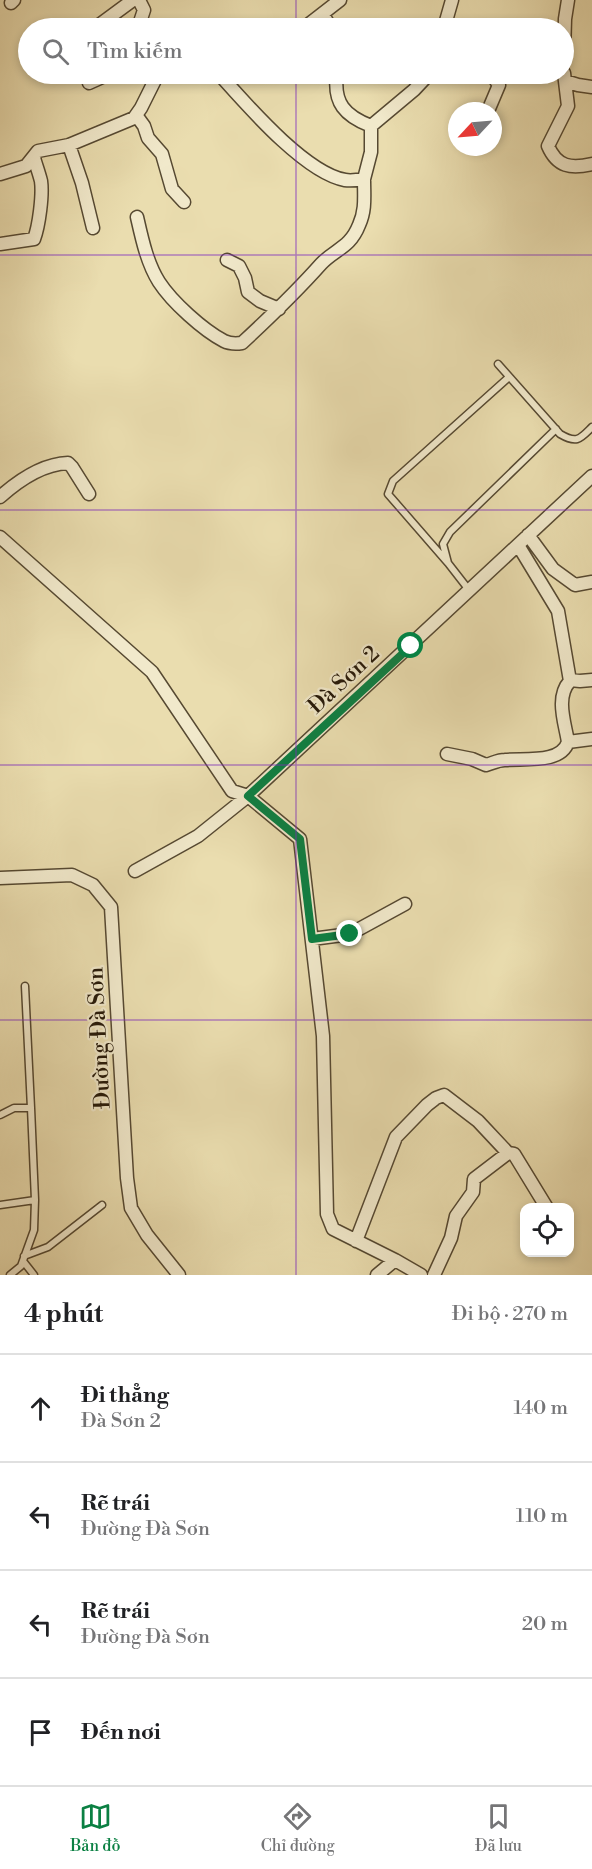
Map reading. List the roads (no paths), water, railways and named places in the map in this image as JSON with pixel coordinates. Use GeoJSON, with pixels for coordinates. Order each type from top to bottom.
{"type":"FeatureCollection","features":[{"type":"Feature","properties":{"kind":"street"},"geometry":{"type":"LineString","coordinates":[[109,18],[133,0]]}},
{"type":"Feature","properties":{"kind":"street"},"geometry":{"type":"LineString","coordinates":[[139,0],[144,10],[141,18]]}},
{"type":"Feature","properties":{"kind":"street"},"geometry":{"type":"LineString","coordinates":[[319,18],[340,0]]}},
{"type":"Feature","properties":{"kind":"street"},"geometry":{"type":"LineString","coordinates":[[447,18],[452,0]]}},
{"type":"Feature","properties":{"kind":"street"},"geometry":{"type":"LineString","coordinates":[[564,18],[568,0]]}},
{"type":"Feature","properties":{"kind":"street"},"geometry":{"type":"LineString","coordinates":[[574,83],[592,87]]}},
{"type":"Feature","properties":{"kind":"street"},"geometry":{"type":"LineString","coordinates":[[0,174],[26,166],[38,151],[69,145],[134,118],[153,84]]}},
{"type":"Feature","properties":{"kind":"street"},"geometry":{"type":"LineString","coordinates":[[229,84],[300,156],[322,171],[345,180],[364,179]]}},
{"type":"Feature","properties":{"kind":"street"},"geometry":{"type":"LineString","coordinates":[[338,84],[339,102],[346,113],[371,126]]}},
{"type":"Feature","properties":{"kind":"street"},"geometry":{"type":"LineString","coordinates":[[371,126],[420,84]]}},
{"type":"Feature","properties":{"kind":"street"},"geometry":{"type":"LineString","coordinates":[[492,102],[499,86],[498,84]]}},
{"type":"Feature","properties":{"kind":"street"},"geometry":{"type":"LineString","coordinates":[[565,84],[568,106],[548,146],[553,157],[563,164],[578,167],[592,164]]}},
{"type":"Feature","properties":{"kind":"street"},"geometry":{"type":"LineString","coordinates":[[136,115],[144,126],[148,138],[162,154],[172,189],[184,202]]}},
{"type":"Feature","properties":{"kind":"street"},"geometry":{"type":"LineString","coordinates":[[137,217],[144,247],[159,282],[180,306],[225,342],[234,345],[242,343],[279,309],[323,262],[346,246],[359,227],[365,210],[364,179],[371,152],[371,126]]}},
{"type":"Feature","properties":{"kind":"street"},"geometry":{"type":"LineString","coordinates":[[69,145],[82,183],[93,228]]}},
{"type":"Feature","properties":{"kind":"street"},"geometry":{"type":"LineString","coordinates":[[0,244],[26,242],[34,239],[37,232],[42,196],[41,181],[34,158]]}},
{"type":"Feature","properties":{"kind":"street"},"geometry":{"type":"LineString","coordinates":[[227,260],[239,266],[248,292],[260,301],[279,309]]}},
{"type":"Feature","properties":{"kind":"street"},"geometry":{"type":"LineString","coordinates":[[0,497],[24,477],[42,469],[68,463],[89,494]]}},
{"type":"Feature","properties":{"kind":"street","name":"Đà Sơn 2"},"geometry":{"type":"LineString","coordinates":[[135,871],[198,836],[261,785],[592,476]]}},
{"type":"Feature","properties":{"kind":"street"},"geometry":{"type":"LineString","coordinates":[[528,535],[553,568],[575,585],[592,582]]}},
{"type":"Feature","properties":{"kind":"street"},"geometry":{"type":"LineString","coordinates":[[0,537],[152,672],[232,791],[248,796],[300,839],[323,1036],[327,1214],[333,1229],[421,1275]]}},
{"type":"Feature","properties":{"kind":"street"},"geometry":{"type":"LineString","coordinates":[[447,754],[472,759],[486,765],[502,760],[551,757],[564,751],[568,742],[562,698],[564,689],[570,680],[558,611],[518,544]]}},
{"type":"Feature","properties":{"kind":"street"},"geometry":{"type":"LineString","coordinates":[[570,680],[592,680]]}},
{"type":"Feature","properties":{"kind":"street"},"geometry":{"type":"LineString","coordinates":[[568,742],[592,740]]}},
{"type":"Feature","properties":{"kind":"street","name":"Đường Đà Sơn"},"geometry":{"type":"LineString","coordinates":[[0,879],[72,875],[93,885],[111,907],[127,1178],[131,1208],[147,1235],[179,1275]]}},
{"type":"Feature","properties":{"kind":"street"},"geometry":{"type":"LineString","coordinates":[[312,939],[350,934],[405,904]]}},
{"type":"Feature","properties":{"kind":"street"},"geometry":{"type":"LineString","coordinates":[[356,1241],[396,1137],[440,1095],[448,1098],[478,1121],[508,1154]]}},
{"type":"Feature","properties":{"kind":"street"},"geometry":{"type":"LineString","coordinates":[[434,1275],[451,1238],[456,1216],[473,1192],[474,1179],[508,1154],[514,1154],[544,1203]]}},
{"type":"Feature","properties":{"kind":"street"},"geometry":{"type":"LineString","coordinates":[[377,1275],[395,1260]]}},
{"type":"Feature","properties":{"kind":"lane"},"geometry":{"type":"LineString","coordinates":[[498,364],[556,429],[570,440],[579,439],[592,427]]}},
{"type":"Feature","properties":{"kind":"lane"},"geometry":{"type":"LineString","coordinates":[[469,590],[388,494],[393,481],[509,377]]}},
{"type":"Feature","properties":{"kind":"lane"},"geometry":{"type":"LineString","coordinates":[[448,563],[443,544],[450,532],[556,429]]}},
{"type":"Feature","properties":{"kind":"lane"},"geometry":{"type":"LineString","coordinates":[[10,1275],[21,1266],[34,1230],[35,1200],[25,986]]}},
{"type":"Feature","properties":{"kind":"lane"},"geometry":{"type":"LineString","coordinates":[[0,1115],[14,1108],[31,1108]]}},
{"type":"Feature","properties":{"kind":"lane"},"geometry":{"type":"LineString","coordinates":[[0,1205],[35,1200]]}},
{"type":"Feature","properties":{"kind":"lane"},"geometry":{"type":"LineString","coordinates":[[24,1259],[48,1247],[102,1205]]}},
{"type":"Feature","properties":{"kind":"lane"},"geometry":{"type":"LineString","coordinates":[[24,1259],[34,1275]]}}]}
